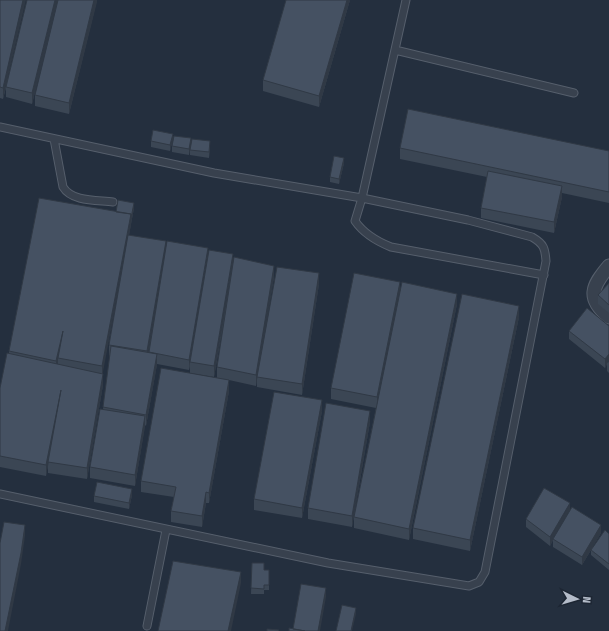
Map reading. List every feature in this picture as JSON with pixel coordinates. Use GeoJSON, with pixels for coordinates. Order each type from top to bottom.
{"type":"FeatureCollection","features":[{"type":"Feature","properties":{"kind":"street"},"geometry":{"type":"LineString","coordinates":[[609,266],[596,282],[594,294],[598,308],[609,317]]}},
{"type":"Feature","properties":{"kind":"lane"},"geometry":{"type":"LineString","coordinates":[[406,0],[362,198],[355,221],[360,230],[380,242],[409,251],[544,275]]}},
{"type":"Feature","properties":{"kind":"lane"},"geometry":{"type":"LineString","coordinates":[[395,50],[574,93]]}},
{"type":"Feature","properties":{"kind":"lane"},"geometry":{"type":"LineString","coordinates":[[0,127],[214,174],[362,198],[468,220],[532,237],[541,242],[545,252],[546,262],[485,572],[479,582],[469,586],[356,568],[166,530],[0,494]]}},
{"type":"Feature","properties":{"kind":"lane"},"geometry":{"type":"LineString","coordinates":[[54,138],[63,187],[67,193],[74,197],[113,202]]}},
{"type":"Feature","properties":{"kind":"lane"},"geometry":{"type":"LineString","coordinates":[[147,626],[166,530]]}},
{"type":"Feature","properties":{"kind":"building"},"geometry":{"type":"Polygon","coordinates":[[[0,0],[23,0],[3,88],[0,87],[0,0]]]}},
{"type":"Feature","properties":{"kind":"building"},"geometry":{"type":"Polygon","coordinates":[[[27,0],[55,0],[32,93],[6,87],[27,0]]]}},
{"type":"Feature","properties":{"kind":"building"},"geometry":{"type":"Polygon","coordinates":[[[58,0],[94,0],[69,103],[35,95],[58,0]]]}},
{"type":"Feature","properties":{"kind":"building"},"geometry":{"type":"Polygon","coordinates":[[[286,0],[347,0],[319,96],[263,80],[286,0]]]}},
{"type":"Feature","properties":{"kind":"building"},"geometry":{"type":"Polygon","coordinates":[[[408,109],[609,151],[609,192],[400,148],[408,109]]]}},
{"type":"Feature","properties":{"kind":"building"},"geometry":{"type":"Polygon","coordinates":[[[153,130],[173,134],[170,145],[151,141],[153,130]]]}},
{"type":"Feature","properties":{"kind":"building"},"geometry":{"type":"Polygon","coordinates":[[[174,136],[191,138],[189,149],[172,146],[174,136]]]}},
{"type":"Feature","properties":{"kind":"building"},"geometry":{"type":"Polygon","coordinates":[[[192,139],[210,141],[209,152],[190,150],[192,139]]]}},
{"type":"Feature","properties":{"kind":"building"},"geometry":{"type":"Polygon","coordinates":[[[334,156],[344,158],[339,179],[330,177],[334,156]]]}},
{"type":"Feature","properties":{"kind":"building"},"geometry":{"type":"Polygon","coordinates":[[[488,171],[562,186],[554,222],[481,208],[488,171]]]}},
{"type":"Feature","properties":{"kind":"building"},"geometry":{"type":"Polygon","coordinates":[[[39,198],[131,214],[102,366],[58,358],[63,331],[56,361],[9,351],[39,198]]]}},
{"type":"Feature","properties":{"kind":"building"},"geometry":{"type":"Polygon","coordinates":[[[118,200],[134,203],[131,218],[131,214],[116,212],[118,200]]]}},
{"type":"Feature","properties":{"kind":"building"},"geometry":{"type":"Polygon","coordinates":[[[128,235],[166,241],[147,351],[109,345],[128,235]]]}},
{"type":"Feature","properties":{"kind":"building"},"geometry":{"type":"Polygon","coordinates":[[[167,241],[208,248],[189,360],[149,352],[167,241]]]}},
{"type":"Feature","properties":{"kind":"building"},"geometry":{"type":"Polygon","coordinates":[[[209,250],[233,254],[214,366],[190,362],[209,250]]]}},
{"type":"Feature","properties":{"kind":"building"},"geometry":{"type":"Polygon","coordinates":[[[234,257],[274,266],[256,375],[217,367],[234,257]]]}},
{"type":"Feature","properties":{"kind":"building"},"geometry":{"type":"Polygon","coordinates":[[[277,267],[319,273],[302,384],[257,377],[277,267]]]}},
{"type":"Feature","properties":{"kind":"building"},"geometry":{"type":"Polygon","coordinates":[[[354,273],[400,282],[377,397],[331,388],[354,273]]]}},
{"type":"Feature","properties":{"kind":"building"},"geometry":{"type":"Polygon","coordinates":[[[402,282],[457,294],[409,529],[354,517],[402,282]]]}},
{"type":"Feature","properties":{"kind":"building"},"geometry":{"type":"Polygon","coordinates":[[[609,283],[609,305],[598,295],[609,283]]]}},
{"type":"Feature","properties":{"kind":"building"},"geometry":{"type":"Polygon","coordinates":[[[462,294],[519,306],[470,540],[413,528],[462,294]]]}},
{"type":"Feature","properties":{"kind":"building"},"geometry":{"type":"Polygon","coordinates":[[[587,308],[609,326],[609,354],[605,359],[569,331],[587,308]]]}},
{"type":"Feature","properties":{"kind":"building"},"geometry":{"type":"Polygon","coordinates":[[[111,346],[157,354],[146,415],[103,407],[111,346]]]}},
{"type":"Feature","properties":{"kind":"building"},"geometry":{"type":"Polygon","coordinates":[[[7,353],[103,374],[87,468],[48,462],[61,390],[46,465],[0,456],[0,388],[7,353]]]}},
{"type":"Feature","properties":{"kind":"building"},"geometry":{"type":"Polygon","coordinates":[[[161,368],[229,380],[209,493],[206,492],[202,516],[171,511],[176,487],[141,481],[161,368]]]}},
{"type":"Feature","properties":{"kind":"building"},"geometry":{"type":"Polygon","coordinates":[[[274,392],[322,400],[302,508],[254,499],[274,392]]]}},
{"type":"Feature","properties":{"kind":"building"},"geometry":{"type":"Polygon","coordinates":[[[326,403],[370,411],[352,516],[308,508],[326,403]]]}},
{"type":"Feature","properties":{"kind":"building"},"geometry":{"type":"Polygon","coordinates":[[[100,409],[145,416],[135,475],[90,467],[100,409]]]}},
{"type":"Feature","properties":{"kind":"building"},"geometry":{"type":"Polygon","coordinates":[[[97,482],[132,489],[129,503],[94,496],[97,482]]]}},
{"type":"Feature","properties":{"kind":"building"},"geometry":{"type":"Polygon","coordinates":[[[544,488],[570,503],[550,537],[526,519],[544,488]]]}},
{"type":"Feature","properties":{"kind":"building"},"geometry":{"type":"Polygon","coordinates":[[[572,507],[601,525],[582,557],[553,539],[572,507]]]}},
{"type":"Feature","properties":{"kind":"building"},"geometry":{"type":"Polygon","coordinates":[[[4,522],[25,525],[21,553],[5,631],[0,631],[0,543],[4,522]]]}},
{"type":"Feature","properties":{"kind":"building"},"geometry":{"type":"Polygon","coordinates":[[[605,530],[609,534],[609,564],[591,550],[605,530]]]}},
{"type":"Feature","properties":{"kind":"building"},"geometry":{"type":"Polygon","coordinates":[[[173,561],[241,572],[228,631],[158,631],[173,561]]]}},
{"type":"Feature","properties":{"kind":"building"},"geometry":{"type":"Polygon","coordinates":[[[252,563],[264,563],[264,570],[269,570],[269,585],[264,585],[264,589],[251,588],[252,563]]]}},
{"type":"Feature","properties":{"kind":"building"},"geometry":{"type":"Polygon","coordinates":[[[301,584],[326,588],[318,631],[293,629],[301,584]]]}},
{"type":"Feature","properties":{"kind":"building"},"geometry":{"type":"Polygon","coordinates":[[[342,605],[356,608],[351,631],[336,631],[342,605]]]}},
{"type":"Feature","properties":{"kind":"building"},"geometry":{"type":"Polygon","coordinates":[[[289,628],[305,631],[289,631],[289,628]]]}},
{"type":"Feature","properties":{"kind":"building"},"geometry":{"type":"Polygon","coordinates":[[[267,629],[279,630],[267,631],[267,629]]]}}]}
